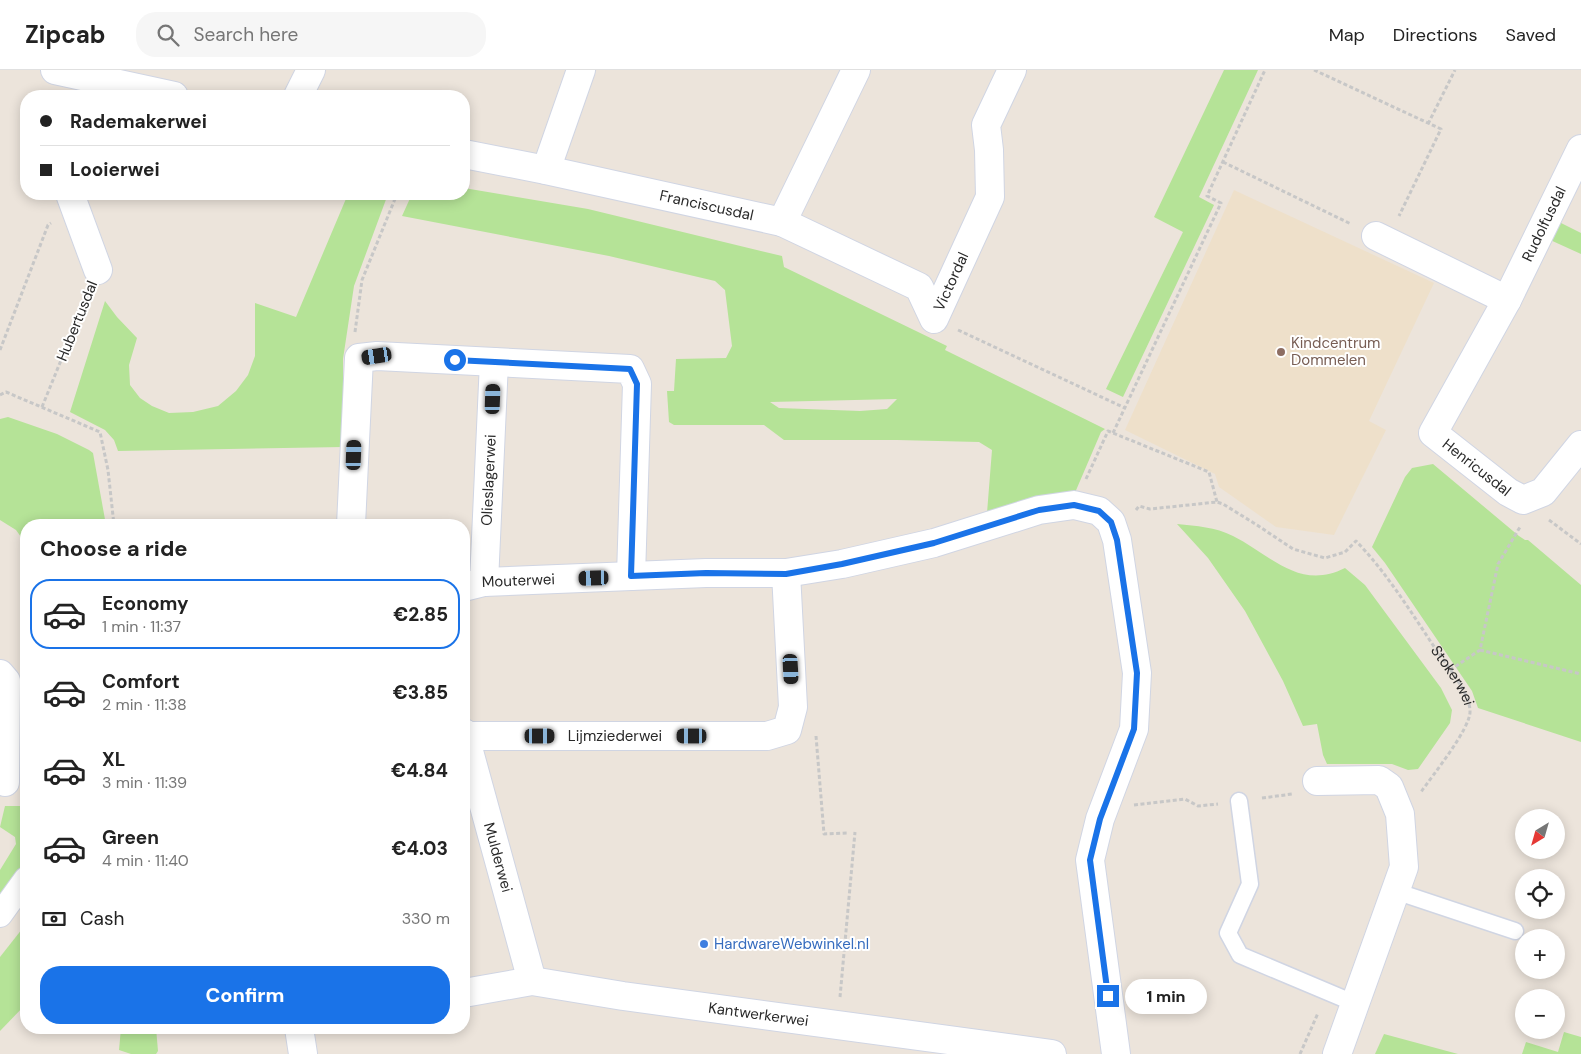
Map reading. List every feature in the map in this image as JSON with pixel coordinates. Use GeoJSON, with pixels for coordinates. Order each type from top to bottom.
{"type":"FeatureCollection","features":[{"type":"Feature","properties":{"kind":"street"},"geometry":{"type":"LineString","coordinates":[[301,90],[311,70]]}},
{"type":"Feature","properties":{"kind":"street"},"geometry":{"type":"LineString","coordinates":[[546,170],[581,70]]}},
{"type":"Feature","properties":{"kind":"street"},"geometry":{"type":"LineString","coordinates":[[782,222],[856,70]]}},
{"type":"Feature","properties":{"kind":"street","name":"Victordal"},"geometry":{"type":"LineString","coordinates":[[934,319],[990,197],[989,150],[986,125],[1012,70]]}},
{"type":"Feature","properties":{"kind":"street"},"geometry":{"type":"LineString","coordinates":[[65,77],[140,90]]}},
{"type":"Feature","properties":{"kind":"street","name":"Rudolfusdal"},"geometry":{"type":"LineString","coordinates":[[1433,434],[1507,300],[1581,149]]}},
{"type":"Feature","properties":{"kind":"street","name":"Franciscusdal"},"geometry":{"type":"LineString","coordinates":[[470,155],[782,222]]}},
{"type":"Feature","properties":{"kind":"street","name":"Hubertusdal"},"geometry":{"type":"LineString","coordinates":[[72,200],[98,270]]}},
{"type":"Feature","properties":{"kind":"street","name":"Victordal"},"geometry":{"type":"LineString","coordinates":[[782,222],[919,287],[934,319]]}},
{"type":"Feature","properties":{"kind":"street"},"geometry":{"type":"LineString","coordinates":[[1381,238],[1507,300]]}},
{"type":"Feature","properties":{"kind":"street"},"geometry":{"type":"LineString","coordinates":[[351,519],[359,358],[377,356],[630,369],[637,384],[631,576]]}},
{"type":"Feature","properties":{"kind":"street","name":"Olieslagerwei"},"geometry":{"type":"LineString","coordinates":[[474,584],[494,362]]}},
{"type":"Feature","properties":{"kind":"street","name":"Henricusdal"},"geometry":{"type":"LineString","coordinates":[[1433,434],[1508,492],[1527,503],[1543,492],[1581,445]]}},
{"type":"Feature","properties":{"kind":"street"},"geometry":{"type":"LineString","coordinates":[[1074,505],[1099,511],[1111,522],[1117,540],[1137,673],[1134,729],[1100,819],[1090,860],[1116,1054]]}},
{"type":"Feature","properties":{"kind":"street","name":"Mouterwei"},"geometry":{"type":"LineString","coordinates":[[474,584],[706,573],[786,574],[842,564],[934,543],[1039,510],[1074,505]]}},
{"type":"Feature","properties":{"kind":"street"},"geometry":{"type":"LineString","coordinates":[[786,574],[792,707],[787,730]]}},
{"type":"Feature","properties":{"kind":"street"},"geometry":{"type":"LineString","coordinates":[[0,674],[6,681],[10,782]]}},
{"type":"Feature","properties":{"kind":"street","name":"Lijmziederwei"},"geometry":{"type":"LineString","coordinates":[[470,734],[767,736],[787,730]]}},
{"type":"Feature","properties":{"kind":"street","name":"Mulderwei"},"geometry":{"type":"LineString","coordinates":[[470,756],[532,981]]}},
{"type":"Feature","properties":{"kind":"street"},"geometry":{"type":"LineString","coordinates":[[1317,781],[1380,780],[1389,787],[1400,814],[1404,867],[1336,1054]]}},
{"type":"Feature","properties":{"kind":"street"},"geometry":{"type":"LineString","coordinates":[[0,915],[20,887]]}},
{"type":"Feature","properties":{"kind":"street","name":"Kantwerkerwei"},"geometry":{"type":"LineString","coordinates":[[470,992],[532,981],[623,996],[837,1025],[960,1048],[1052,1054]]}},
{"type":"Feature","properties":{"kind":"street"},"geometry":{"type":"LineString","coordinates":[[300,1034],[303,1054]]}},
{"type":"Feature","properties":{"kind":"lane"},"geometry":{"type":"LineString","coordinates":[[1239,802],[1250,884],[1228,933],[1240,955],[1354,1003]]}},
{"type":"Feature","properties":{"kind":"lane"},"geometry":{"type":"LineString","coordinates":[[1396,891],[1515,931]]}},
{"type":"Feature","properties":{"kind":"path"},"geometry":{"type":"LineString","coordinates":[[1113,433],[1221,203],[1207,196],[1265,70]]}},
{"type":"Feature","properties":{"kind":"path"},"geometry":{"type":"LineString","coordinates":[[1223,162],[1381,238],[1441,129],[1314,70]]}},
{"type":"Feature","properties":{"kind":"path"},"geometry":{"type":"LineString","coordinates":[[1428,124],[1455,70]]}},
{"type":"Feature","properties":{"kind":"path"},"geometry":{"type":"LineString","coordinates":[[0,350],[48,224],[72,200]]}},
{"type":"Feature","properties":{"kind":"path"},"geometry":{"type":"LineString","coordinates":[[359,358],[354,344],[362,280],[395,200]]}},
{"type":"Feature","properties":{"kind":"path","name":"Hubertusdal"},"geometry":{"type":"LineString","coordinates":[[42,407],[98,270]]}},
{"type":"Feature","properties":{"kind":"path"},"geometry":{"type":"LineString","coordinates":[[934,319],[1125,408]]}},
{"type":"Feature","properties":{"kind":"path"},"geometry":{"type":"LineString","coordinates":[[0,390],[100,432],[108,470],[113,519]]}},
{"type":"Feature","properties":{"kind":"path"},"geometry":{"type":"LineString","coordinates":[[0,395],[6,392]]}},
{"type":"Feature","properties":{"kind":"path"},"geometry":{"type":"LineString","coordinates":[[1074,505],[1108,430],[1209,472],[1217,502],[1150,509],[1139,506],[1130,519],[1111,522]]}},
{"type":"Feature","properties":{"kind":"path","name":"Stokerwei"},"geometry":{"type":"LineString","coordinates":[[1217,502],[1258,525],[1293,549],[1325,558],[1345,552],[1356,541],[1367,552],[1404,601],[1463,689],[1470,711],[1464,730],[1417,798],[1400,814]]}},
{"type":"Feature","properties":{"kind":"path"},"geometry":{"type":"LineString","coordinates":[[1450,670],[1480,650],[1498,564],[1527,503],[1581,544]]}},
{"type":"Feature","properties":{"kind":"path"},"geometry":{"type":"LineString","coordinates":[[1480,650],[1581,674]]}},
{"type":"Feature","properties":{"kind":"path"},"geometry":{"type":"LineString","coordinates":[[787,730],[816,735],[824,834],[847,834]]}},
{"type":"Feature","properties":{"kind":"path"},"geometry":{"type":"LineString","coordinates":[[1100,819],[1115,808],[1185,799],[1198,806],[1311,791],[1317,781]]}},
{"type":"Feature","properties":{"kind":"path"},"geometry":{"type":"LineString","coordinates":[[837,1025],[855,832]]}},
{"type":"Feature","properties":{"kind":"shaded area","name":"Kindcentrum Dommelen"},"geometry":{"type":"Polygon","coordinates":[[[1234,190],[1434,283],[1369,421],[1386,430],[1334,535],[1276,527],[1219,487],[1215,474],[1125,430],[1234,190]]]}},
{"type":"Feature","properties":{"kind":"green space"},"geometry":{"type":"Polygon","coordinates":[[[1224,70],[1258,70],[1199,197],[1214,205],[1123,397],[1106,389],[1183,232],[1154,217],[1224,70]]]}},
{"type":"Feature","properties":{"kind":"green space"},"geometry":{"type":"Polygon","coordinates":[[[470,189],[588,209],[782,256],[784,267],[947,346],[945,350],[1105,429],[1101,432],[1074,495],[987,513],[992,450],[979,442],[784,440],[764,425],[674,425],[669,422],[667,391],[674,391],[676,359],[726,358],[732,346],[725,290],[715,281],[609,256],[402,216],[409,200],[470,200],[470,189]],[[897,399],[770,402],[779,408],[860,411],[887,409],[897,399]]]}},
{"type":"Feature","properties":{"kind":"green space"},"geometry":{"type":"Polygon","coordinates":[[[345,200],[386,200],[354,286],[343,359],[343,447],[118,451],[114,440],[105,430],[70,412],[105,301],[137,338],[129,365],[130,385],[140,398],[152,406],[169,413],[193,412],[218,406],[236,391],[248,375],[255,356],[255,303],[296,317],[345,200]]]}},
{"type":"Feature","properties":{"kind":"green space"},"geometry":{"type":"Polygon","coordinates":[[[1557,221],[1581,233],[1581,254],[1548,239],[1557,221]]]}},
{"type":"Feature","properties":{"kind":"green space"},"geometry":{"type":"Polygon","coordinates":[[[8,417],[57,434],[93,453],[105,519],[20,519],[20,536],[16,530],[0,520],[0,419],[8,417]]]}},
{"type":"Feature","properties":{"kind":"green space"},"geometry":{"type":"Polygon","coordinates":[[[1433,464],[1581,585],[1581,742],[1478,708],[1472,691],[1385,563],[1372,547],[1405,477],[1412,468],[1433,464]]]}},
{"type":"Feature","properties":{"kind":"green space"},"geometry":{"type":"Polygon","coordinates":[[[1177,524],[1206,527],[1226,533],[1273,561],[1299,573],[1313,575],[1329,574],[1345,568],[1365,585],[1441,688],[1452,710],[1450,723],[1418,769],[1408,770],[1392,764],[1327,764],[1323,755],[1317,724],[1303,726],[1283,681],[1245,611],[1208,558],[1177,524]]]}},
{"type":"Feature","properties":{"kind":"green space"},"geometry":{"type":"Polygon","coordinates":[[[5,806],[20,806],[20,897],[0,922],[0,870],[16,844],[15,837],[0,827],[5,806]]]}},
{"type":"Feature","properties":{"kind":"green space"},"geometry":{"type":"Polygon","coordinates":[[[20,932],[20,1010],[0,1031],[0,957],[20,932]]]}},
{"type":"Feature","properties":{"kind":"green space"},"geometry":{"type":"Polygon","coordinates":[[[1565,1032],[1581,1037],[1581,1054],[1522,1054],[1526,1042],[1558,1052],[1562,1039],[1565,1039],[1565,1032]]]}},
{"type":"Feature","properties":{"kind":"green space"},"geometry":{"type":"Polygon","coordinates":[[[120,1034],[157,1034],[158,1051],[156,1054],[131,1054],[119,1050],[120,1034]]]}},
{"type":"Feature","properties":{"kind":"green space"},"geometry":{"type":"Polygon","coordinates":[[[1384,1034],[1458,1054],[1375,1054],[1384,1034]]]}},
{"type":"Feature","properties":{"kind":"place","name":"Kindcentrum Dommelen"},"geometry":{"type":"Point","coordinates":[1281,352]}},
{"type":"Feature","properties":{"kind":"place","name":"HardwareWebwinkel.nl"},"geometry":{"type":"Point","coordinates":[704,944]}},
{"type":"Feature","properties":{"kind":"route"},"geometry":{"type":"LineString","coordinates":[[455,360],[630,369],[637,384],[631,576],[706,573],[786,574],[842,564],[934,543],[1039,510],[1074,505],[1099,511],[1111,522],[1117,540],[1137,673],[1134,729],[1100,819],[1090,860],[1108,996]]}}]}
